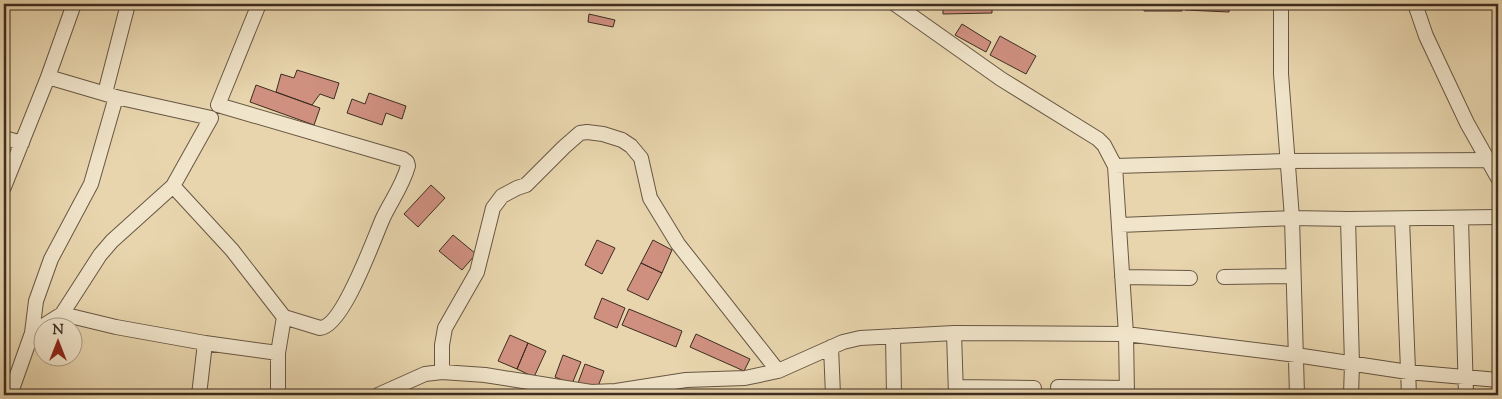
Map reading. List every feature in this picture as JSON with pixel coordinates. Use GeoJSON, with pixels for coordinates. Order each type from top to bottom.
{"type":"FeatureCollection","features":[{"type":"Feature","properties":{"kind":"street"},"geometry":{"type":"LineString","coordinates":[[4,187],[48,78],[74,4]]}},
{"type":"Feature","properties":{"kind":"street"},"geometry":{"type":"LineString","coordinates":[[34,316],[36,301],[58,245],[91,184],[128,4]]}},
{"type":"Feature","properties":{"kind":"street"},"geometry":{"type":"LineString","coordinates":[[894,4],[1000,79],[1098,139],[1104,145],[1114,166],[1120,225],[1128,391],[1058,387]]}},
{"type":"Feature","properties":{"kind":"street"},"geometry":{"type":"LineString","coordinates":[[1281,4],[1281,74],[1292,218],[1297,395]]}},
{"type":"Feature","properties":{"kind":"street"},"geometry":{"type":"LineString","coordinates":[[1415,4],[1426,36],[1468,123],[1493,160],[1498,178]]}},
{"type":"Feature","properties":{"kind":"street"},"geometry":{"type":"LineString","coordinates":[[59,316],[100,255],[112,241],[173,186],[218,105],[255,5]]}},
{"type":"Feature","properties":{"kind":"street"},"geometry":{"type":"LineString","coordinates":[[48,78],[110,95],[211,118]]}},
{"type":"Feature","properties":{"kind":"street"},"geometry":{"type":"LineString","coordinates":[[173,186],[232,250],[284,317],[320,328],[324,328],[331,323],[356,283],[384,217],[407,171],[407,162],[403,159],[218,105]]}},
{"type":"Feature","properties":{"kind":"street"},"geometry":{"type":"LineString","coordinates":[[442,372],[442,345],[445,328],[477,272],[493,208],[502,196],[526,185],[580,133],[587,132],[603,134],[622,140],[631,146],[641,158],[650,198],[678,244],[778,370]]}},
{"type":"Feature","properties":{"kind":"street"},"geometry":{"type":"LineString","coordinates":[[4,138],[22,142]]}},
{"type":"Feature","properties":{"kind":"street"},"geometry":{"type":"LineString","coordinates":[[1114,166],[1287,161],[1493,160]]}},
{"type":"Feature","properties":{"kind":"street"},"geometry":{"type":"LineString","coordinates":[[1120,225],[1292,218],[1461,219],[1498,217]]}},
{"type":"Feature","properties":{"kind":"street"},"geometry":{"type":"LineString","coordinates":[[1348,219],[1352,364],[1351,395]]}},
{"type":"Feature","properties":{"kind":"street"},"geometry":{"type":"LineString","coordinates":[[1402,219],[1408,395]]}},
{"type":"Feature","properties":{"kind":"street"},"geometry":{"type":"LineString","coordinates":[[1461,219],[1466,395]]}},
{"type":"Feature","properties":{"kind":"street"},"geometry":{"type":"LineString","coordinates":[[1224,277],[1293,276]]}},
{"type":"Feature","properties":{"kind":"street"},"geometry":{"type":"LineString","coordinates":[[1122,277],[1190,278]]}},
{"type":"Feature","properties":{"kind":"street"},"geometry":{"type":"LineString","coordinates":[[62,314],[116,327],[205,343],[278,353]]}},
{"type":"Feature","properties":{"kind":"street"},"geometry":{"type":"LineString","coordinates":[[278,395],[278,353],[284,317]]}},
{"type":"Feature","properties":{"kind":"street"},"geometry":{"type":"LineString","coordinates":[[10,395],[32,333]]}},
{"type":"Feature","properties":{"kind":"street"},"geometry":{"type":"LineString","coordinates":[[378,395],[426,374],[442,372],[485,375],[591,392],[616,391],[686,380],[745,378],[778,370],[831,347],[860,338],[954,333],[1126,334],[1296,355],[1408,372],[1498,380]]}},
{"type":"Feature","properties":{"kind":"street"},"geometry":{"type":"LineString","coordinates":[[954,333],[956,391],[1034,388]]}},
{"type":"Feature","properties":{"kind":"street"},"geometry":{"type":"LineString","coordinates":[[893,336],[894,395]]}},
{"type":"Feature","properties":{"kind":"street"},"geometry":{"type":"LineString","coordinates":[[199,395],[205,343]]}},
{"type":"Feature","properties":{"kind":"street"},"geometry":{"type":"LineString","coordinates":[[831,347],[833,395]]}},
{"type":"Feature","properties":{"kind":"building"},"geometry":{"type":"Polygon","coordinates":[[[943,4],[992,4],[992,13],[943,14],[943,4]]]}},
{"type":"Feature","properties":{"kind":"building"},"geometry":{"type":"Polygon","coordinates":[[[1144,4],[1182,4],[1182,11],[1144,11],[1144,4]]]}},
{"type":"Feature","properties":{"kind":"building"},"geometry":{"type":"Polygon","coordinates":[[[1185,4],[1229,4],[1229,12],[1185,10],[1185,4]]]}},
{"type":"Feature","properties":{"kind":"building"},"geometry":{"type":"Polygon","coordinates":[[[589,14],[615,20],[613,27],[588,22],[589,14]]]}},
{"type":"Feature","properties":{"kind":"building"},"geometry":{"type":"Polygon","coordinates":[[[962,24],[991,42],[986,52],[955,35],[962,24]]]}},
{"type":"Feature","properties":{"kind":"building"},"geometry":{"type":"Polygon","coordinates":[[[1000,36],[1036,56],[1026,74],[990,55],[1000,36]]]}},
{"type":"Feature","properties":{"kind":"building"},"geometry":{"type":"Polygon","coordinates":[[[297,70],[339,83],[334,99],[320,94],[312,105],[276,92],[281,74],[294,78],[297,70]]]}},
{"type":"Feature","properties":{"kind":"building"},"geometry":{"type":"Polygon","coordinates":[[[256,85],[320,108],[314,125],[250,102],[256,85]]]}},
{"type":"Feature","properties":{"kind":"building"},"geometry":{"type":"Polygon","coordinates":[[[369,93],[406,106],[402,119],[386,113],[382,125],[347,113],[352,99],[365,104],[369,93]]]}},
{"type":"Feature","properties":{"kind":"building"},"geometry":{"type":"Polygon","coordinates":[[[431,185],[445,198],[418,227],[404,214],[431,185]]]}},
{"type":"Feature","properties":{"kind":"building"},"geometry":{"type":"Polygon","coordinates":[[[453,235],[476,254],[462,270],[439,251],[453,235]]]}},
{"type":"Feature","properties":{"kind":"building"},"geometry":{"type":"Polygon","coordinates":[[[597,240],[615,248],[602,274],[585,265],[597,240]]]}},
{"type":"Feature","properties":{"kind":"building"},"geometry":{"type":"Polygon","coordinates":[[[653,240],[672,250],[662,273],[641,263],[653,240]]]}},
{"type":"Feature","properties":{"kind":"building"},"geometry":{"type":"Polygon","coordinates":[[[641,263],[662,273],[648,300],[627,290],[641,263]]]}},
{"type":"Feature","properties":{"kind":"building"},"geometry":{"type":"Polygon","coordinates":[[[602,298],[625,308],[617,328],[594,318],[602,298]]]}},
{"type":"Feature","properties":{"kind":"building"},"geometry":{"type":"Polygon","coordinates":[[[629,309],[682,331],[676,347],[622,325],[629,309]]]}},
{"type":"Feature","properties":{"kind":"building"},"geometry":{"type":"Polygon","coordinates":[[[696,334],[750,359],[744,371],[690,347],[696,334]]]}},
{"type":"Feature","properties":{"kind":"building"},"geometry":{"type":"Polygon","coordinates":[[[510,335],[528,343],[517,369],[498,361],[510,335]]]}},
{"type":"Feature","properties":{"kind":"building"},"geometry":{"type":"Polygon","coordinates":[[[528,343],[546,351],[534,377],[517,369],[528,343]]]}},
{"type":"Feature","properties":{"kind":"building"},"geometry":{"type":"Polygon","coordinates":[[[563,355],[581,362],[572,384],[555,377],[563,355]]]}},
{"type":"Feature","properties":{"kind":"building"},"geometry":{"type":"Polygon","coordinates":[[[585,364],[604,371],[597,389],[578,383],[585,364]]]}}]}
